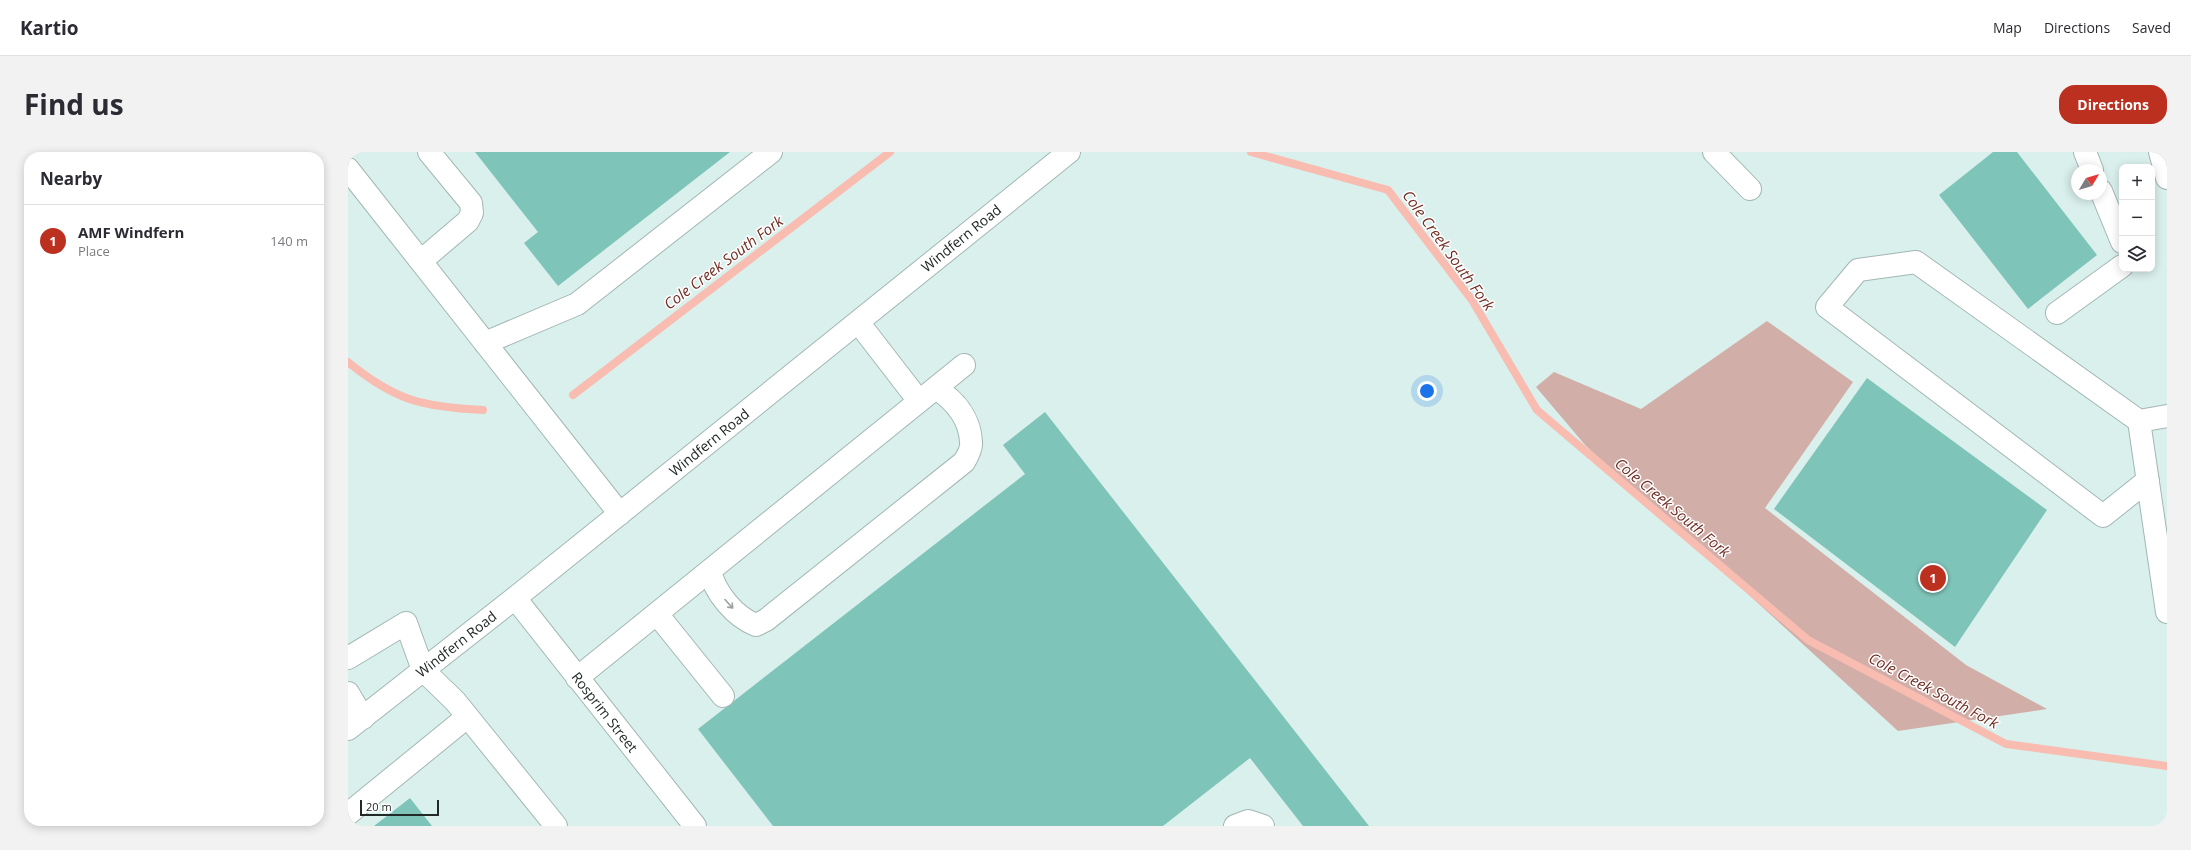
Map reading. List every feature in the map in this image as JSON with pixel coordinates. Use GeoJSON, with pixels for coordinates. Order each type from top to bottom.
{"type":"FeatureCollection","features":[{"type":"Feature","properties":{"kind":"street"},"geometry":{"type":"LineString","coordinates":[[421,261],[468,221],[472,213],[471,204],[429,152]]}},
{"type":"Feature","properties":{"kind":"street"},"geometry":{"type":"LineString","coordinates":[[485,344],[577,304],[771,152]]}},
{"type":"Feature","properties":{"kind":"street","name":"Windfern Road"},"geometry":{"type":"LineString","coordinates":[[355,724],[620,514],[1069,152]]}},
{"type":"Feature","properties":{"kind":"street"},"geometry":{"type":"LineString","coordinates":[[1714,152],[1750,189]]}},
{"type":"Feature","properties":{"kind":"street"},"geometry":{"type":"LineString","coordinates":[[2085,152],[2090,164]]}},
{"type":"Feature","properties":{"kind":"street"},"geometry":{"type":"LineString","coordinates":[[2160,152],[2167,178]]}},
{"type":"Feature","properties":{"kind":"street"},"geometry":{"type":"LineString","coordinates":[[348,169],[620,514]]}},
{"type":"Feature","properties":{"kind":"street"},"geometry":{"type":"LineString","coordinates":[[2105,200],[2120,236]]}},
{"type":"Feature","properties":{"kind":"street"},"geometry":{"type":"LineString","coordinates":[[2148,480],[2103,516],[1827,307],[1858,270],[1916,262],[2139,421],[2167,416]]}},
{"type":"Feature","properties":{"kind":"street"},"geometry":{"type":"LineString","coordinates":[[2057,313],[2119,268]]}},
{"type":"Feature","properties":{"kind":"street"},"geometry":{"type":"LineString","coordinates":[[858,322],[919,401]]}},
{"type":"Feature","properties":{"kind":"street"},"geometry":{"type":"LineString","coordinates":[[577,678],[964,365]]}},
{"type":"Feature","properties":{"kind":"street"},"geometry":{"type":"LineString","coordinates":[[710,571],[717,591],[740,616],[756,625],[766,620],[964,462],[972,443],[967,423],[958,406],[948,396],[936,388]]}},
{"type":"Feature","properties":{"kind":"street"},"geometry":{"type":"LineString","coordinates":[[2139,421],[2167,612]]}},
{"type":"Feature","properties":{"kind":"street","name":"Rosprim Street"},"geometry":{"type":"LineString","coordinates":[[515,598],[695,826]]}},
{"type":"Feature","properties":{"kind":"street"},"geometry":{"type":"LineString","coordinates":[[657,614],[723,696]]}},
{"type":"Feature","properties":{"kind":"street"},"geometry":{"type":"LineString","coordinates":[[348,658],[406,623],[423,670],[455,701],[556,826]]}},
{"type":"Feature","properties":{"kind":"street"},"geometry":{"type":"LineString","coordinates":[[348,693],[355,724]]}},
{"type":"Feature","properties":{"kind":"street"},"geometry":{"type":"LineString","coordinates":[[348,814],[467,717]]}},
{"type":"Feature","properties":{"kind":"street"},"geometry":{"type":"LineString","coordinates":[[1234,826],[1248,821],[1263,826]]}},
{"type":"Feature","properties":{"kind":"shaded area"},"geometry":{"type":"Polygon","coordinates":[[[1767,321],[1853,382],[1765,508],[1966,665],[2047,709],[1898,731],[1586,446],[1536,387],[1554,372],[1641,409],[1767,321]]]}},
{"type":"Feature","properties":{"kind":"building"},"geometry":{"type":"Polygon","coordinates":[[[475,152],[730,152],[558,286],[524,243],[538,232],[475,152]]]}},
{"type":"Feature","properties":{"kind":"building"},"geometry":{"type":"Polygon","coordinates":[[[1993,152],[2017,152],[2097,255],[2028,309],[1939,195],[1993,152]]]}},
{"type":"Feature","properties":{"kind":"building"},"geometry":{"type":"Polygon","coordinates":[[[1867,378],[2047,510],[1955,647],[1774,509],[1867,378]]]}},
{"type":"Feature","properties":{"kind":"building"},"geometry":{"type":"Polygon","coordinates":[[[1045,412],[1369,826],[1303,826],[1250,758],[1163,826],[773,826],[698,729],[1025,474],[1003,445],[1045,412]]]}},
{"type":"Feature","properties":{"kind":"building"},"geometry":{"type":"Polygon","coordinates":[[[410,798],[432,826],[374,826],[410,798]]]}},
{"type":"Feature","properties":{"kind":"waterway","name":"Cole Creek South Fork"},"geometry":{"type":"LineString","coordinates":[[573,395],[890,152]]}},
{"type":"Feature","properties":{"kind":"waterway","name":"Cole Creek South Fork"},"geometry":{"type":"LineString","coordinates":[[1251,152],[1388,190],[1472,300],[1537,410],[1808,640],[2006,744],[2167,766]]}},
{"type":"Feature","properties":{"kind":"waterway","name":"Cole Creek South Fork"},"geometry":{"type":"LineString","coordinates":[[348,362],[381,386],[411,400],[443,407],[483,410]]}},
{"type":"Feature","properties":{"kind":"place","name":"AMF Windfern"},"geometry":{"type":"Point","coordinates":[1933,578]}}]}
